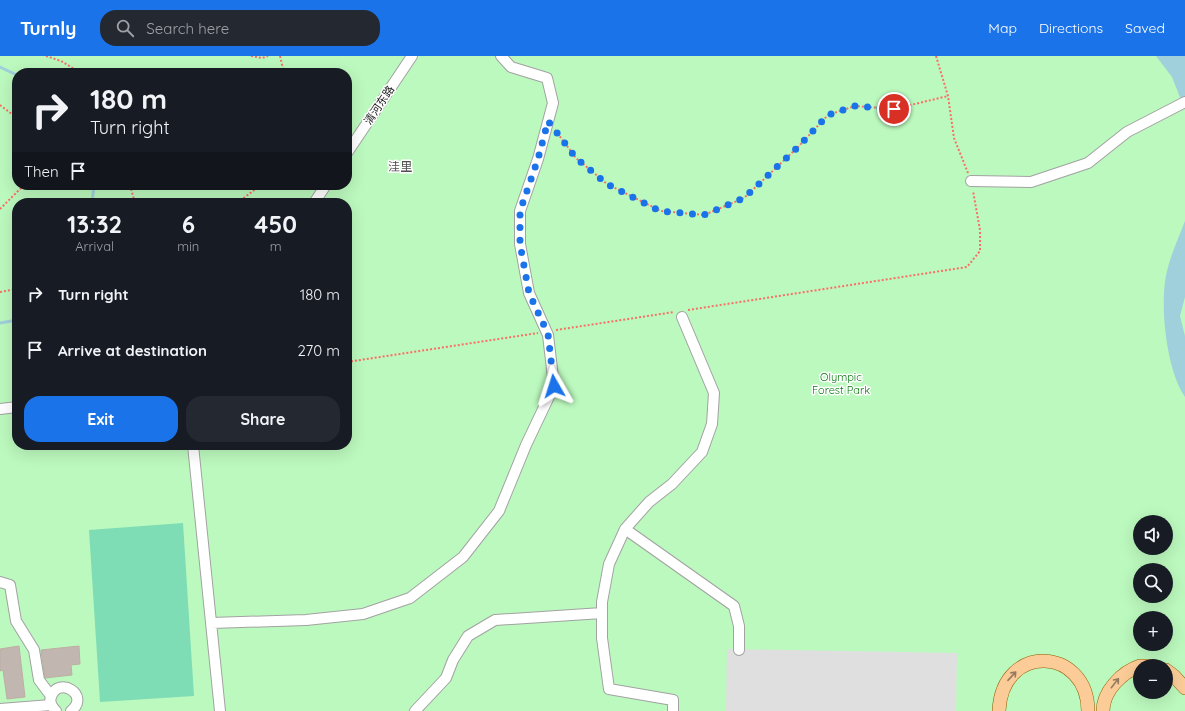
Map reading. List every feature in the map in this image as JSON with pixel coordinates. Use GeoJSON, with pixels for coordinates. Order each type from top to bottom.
{"type":"FeatureCollection","features":[{"type":"Feature","properties":{"kind":"main road"},"geometry":{"type":"LineString","coordinates":[[999,711],[1003,688],[1010,676],[1024,664],[1036,661],[1060,665],[1080,679],[1088,700],[1088,711]]}},
{"type":"Feature","properties":{"kind":"main road"},"geometry":{"type":"LineString","coordinates":[[1103,711],[1103,704],[1115,682],[1133,668]]}},
{"type":"Feature","properties":{"kind":"main road"},"geometry":{"type":"LineString","coordinates":[[1173,675],[1185,688]]}},
{"type":"Feature","properties":{"kind":"lane","name":"清河东路"},"geometry":{"type":"LineString","coordinates":[[352,146],[412,56]]}},
{"type":"Feature","properties":{"kind":"lane"},"geometry":{"type":"LineString","coordinates":[[211,623],[306,620],[363,614],[410,598],[463,557],[499,511],[526,445],[554,386],[547,332],[529,293],[520,244],[520,211],[538,159],[553,103],[547,78],[511,67],[501,56]]}},
{"type":"Feature","properties":{"kind":"lane"},"geometry":{"type":"LineString","coordinates":[[971,181],[1031,182],[1088,163],[1127,132],[1185,102]]}},
{"type":"Feature","properties":{"kind":"lane"},"geometry":{"type":"LineString","coordinates":[[673,711],[673,700],[609,689],[602,638],[602,613],[609,564],[625,529],[649,502],[672,484],[702,452],[712,424],[714,393],[682,313]]}},
{"type":"Feature","properties":{"kind":"lane"},"geometry":{"type":"LineString","coordinates":[[0,409],[12,408]]}},
{"type":"Feature","properties":{"kind":"lane"},"geometry":{"type":"LineString","coordinates":[[194,450],[220,711]]}},
{"type":"Feature","properties":{"kind":"lane"},"geometry":{"type":"LineString","coordinates":[[625,529],[734,606],[739,626],[739,650]]}},
{"type":"Feature","properties":{"kind":"lane"},"geometry":{"type":"LineString","coordinates":[[0,582],[10,585],[16,621],[34,650],[39,680],[53,704]]}},
{"type":"Feature","properties":{"kind":"lane"},"geometry":{"type":"LineString","coordinates":[[415,711],[446,678],[453,660],[468,636],[495,620],[602,613]]}},
{"type":"Feature","properties":{"kind":"lane"},"geometry":{"type":"LineString","coordinates":[[53,704],[53,692],[61,687],[69,688],[76,694],[77,702],[71,711]]}},
{"type":"Feature","properties":{"kind":"lane"},"geometry":{"type":"LineString","coordinates":[[0,709],[53,704]]}},
{"type":"Feature","properties":{"kind":"path"},"geometry":{"type":"LineString","coordinates":[[46,56],[72,68]]}},
{"type":"Feature","properties":{"kind":"path"},"geometry":{"type":"LineString","coordinates":[[251,56],[262,58],[268,56]]}},
{"type":"Feature","properties":{"kind":"path"},"geometry":{"type":"LineString","coordinates":[[280,56],[283,68]]}},
{"type":"Feature","properties":{"kind":"path"},"geometry":{"type":"LineString","coordinates":[[352,361],[682,313],[967,267],[980,251],[980,230],[971,181],[954,138],[948,96],[936,56]]}},
{"type":"Feature","properties":{"kind":"path"},"geometry":{"type":"LineString","coordinates":[[548,121],[576,158],[607,184],[660,211],[704,215],[744,198],[797,148],[828,115],[855,106],[894,109],[948,96]]}},
{"type":"Feature","properties":{"kind":"path"},"geometry":{"type":"LineString","coordinates":[[0,104],[12,114]]}},
{"type":"Feature","properties":{"kind":"path"},"geometry":{"type":"LineString","coordinates":[[0,209],[19,190]]}},
{"type":"Feature","properties":{"kind":"path"},"geometry":{"type":"LineString","coordinates":[[244,198],[255,190]]}},
{"type":"Feature","properties":{"kind":"path"},"geometry":{"type":"LineString","coordinates":[[0,292],[12,290]]}},
{"type":"Feature","properties":{"kind":"green space","name":"Olympic Forest Park"},"geometry":{"type":"Polygon","coordinates":[[[0,56],[1185,56],[1185,711],[0,711],[0,56]]]}},
{"type":"Feature","properties":{"kind":"green space"},"geometry":{"type":"Polygon","coordinates":[[[183,523],[194,696],[100,702],[89,530],[183,523]]]}},
{"type":"Feature","properties":{"kind":"shaded area"},"geometry":{"type":"Polygon","coordinates":[[[727,649],[957,653],[956,711],[726,711],[727,649]]]}},
{"type":"Feature","properties":{"kind":"water"},"geometry":{"type":"Polygon","coordinates":[[[1156,56],[1185,56],[1185,110],[1172,77],[1156,56]]]}},
{"type":"Feature","properties":{"kind":"water"},"geometry":{"type":"Polygon","coordinates":[[[1185,221],[1185,297],[1180,316],[1185,336],[1185,397],[1178,385],[1169,353],[1164,318],[1164,300],[1167,271],[1185,221]]]}},
{"type":"Feature","properties":{"kind":"building"},"geometry":{"type":"Polygon","coordinates":[[[19,646],[25,697],[7,699],[3,670],[0,671],[0,649],[19,646]]]}},
{"type":"Feature","properties":{"kind":"building"},"geometry":{"type":"Polygon","coordinates":[[[79,646],[80,664],[71,665],[72,675],[45,678],[41,650],[79,646]]]}},
{"type":"Feature","properties":{"kind":"waterway"},"geometry":{"type":"LineString","coordinates":[[0,67],[12,73]]}},
{"type":"Feature","properties":{"kind":"waterway"},"geometry":{"type":"LineString","coordinates":[[93,190],[93,198]]}},
{"type":"Feature","properties":{"kind":"waterway"},"geometry":{"type":"LineString","coordinates":[[0,323],[12,321]]}},
{"type":"Feature","properties":{"kind":"district","name":"洼里"},"geometry":{"type":"Point","coordinates":[400,167]}},
{"type":"Feature","properties":{"kind":"route"},"geometry":{"type":"LineString","coordinates":[[554,386],[548,334],[529,293],[520,244],[520,211],[538,159],[548,121],[576,158],[607,184],[660,211],[704,215],[744,198],[797,148],[828,115],[855,106],[894,109]]}}]}
